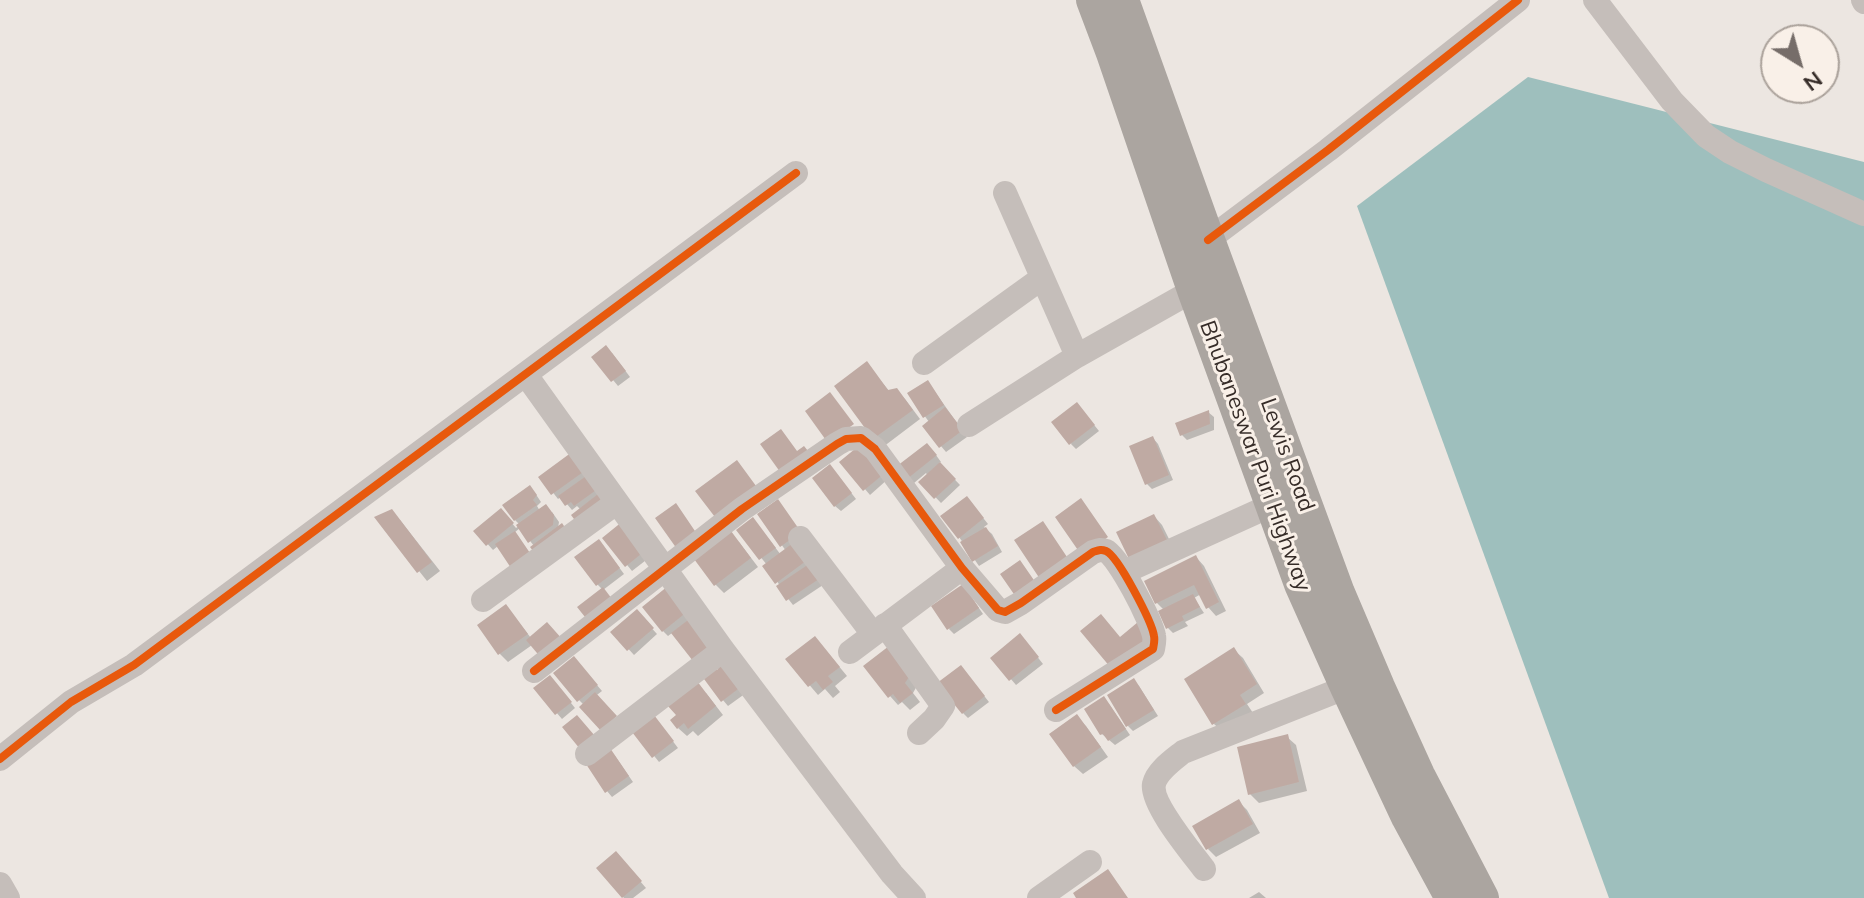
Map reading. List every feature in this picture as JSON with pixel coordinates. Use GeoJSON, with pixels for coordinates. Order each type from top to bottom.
{"type":"FeatureCollection","features":[{"type":"Feature","properties":{"kind":"highway","name":"Bhubaneswar Puri Highway"},"geometry":{"type":"LineString","coordinates":[[1093,0],[1301,584],[1408,817],[1452,898]]}},
{"type":"Feature","properties":{"kind":"highway","name":"Lewis Road"},"geometry":{"type":"LineString","coordinates":[[1122,0],[1338,593],[1418,775],[1482,898]]}},
{"type":"Feature","properties":{"kind":"street"},"geometry":{"type":"LineString","coordinates":[[1208,240],[1340,141],[1518,0]]}},
{"type":"Feature","properties":{"kind":"street"},"geometry":{"type":"LineString","coordinates":[[1595,0],[1672,101],[1706,136],[1766,170],[1864,214]]}},
{"type":"Feature","properties":{"kind":"street"},"geometry":{"type":"LineString","coordinates":[[0,759],[71,702],[134,665],[796,173]]}},
{"type":"Feature","properties":{"kind":"street"},"geometry":{"type":"LineString","coordinates":[[1005,193],[1077,356]]}},
{"type":"Feature","properties":{"kind":"street"},"geometry":{"type":"LineString","coordinates":[[924,363],[1042,278]]}},
{"type":"Feature","properties":{"kind":"street"},"geometry":{"type":"LineString","coordinates":[[969,425],[1077,356],[1194,290]]}},
{"type":"Feature","properties":{"kind":"street"},"geometry":{"type":"LineString","coordinates":[[526,375],[723,650],[892,874],[914,898]]}},
{"type":"Feature","properties":{"kind":"street"},"geometry":{"type":"LineString","coordinates":[[534,671],[742,509],[809,462],[854,437],[861,438],[875,449],[962,568],[998,610],[1005,612],[1021,603],[1093,552],[1102,550],[1110,553],[1124,572],[1151,626],[1155,638],[1153,649],[1056,710]]}},
{"type":"Feature","properties":{"kind":"street"},"geometry":{"type":"LineString","coordinates":[[483,600],[616,503]]}},
{"type":"Feature","properties":{"kind":"street"},"geometry":{"type":"LineString","coordinates":[[1124,572],[1272,505]]}},
{"type":"Feature","properties":{"kind":"street"},"geometry":{"type":"LineString","coordinates":[[800,538],[943,706],[919,733]]}},
{"type":"Feature","properties":{"kind":"street"},"geometry":{"type":"LineString","coordinates":[[850,652],[962,568]]}},
{"type":"Feature","properties":{"kind":"street"},"geometry":{"type":"LineString","coordinates":[[587,754],[723,650]]}},
{"type":"Feature","properties":{"kind":"street"},"geometry":{"type":"LineString","coordinates":[[1204,869],[1166,817],[1156,797],[1154,784],[1160,774],[1183,752],[1347,687]]}},
{"type":"Feature","properties":{"kind":"street"},"geometry":{"type":"LineString","coordinates":[[1039,898],[1090,862]]}},
{"type":"Feature","properties":{"kind":"street"},"geometry":{"type":"LineString","coordinates":[[0,884],[8,898]]}},
{"type":"Feature","properties":{"kind":"water"},"geometry":{"type":"Polygon","coordinates":[[[1528,77],[1864,162],[1864,898],[1609,898],[1357,206],[1528,77]]]}},
{"type":"Feature","properties":{"kind":"building"},"geometry":{"type":"Polygon","coordinates":[[[606,345],[626,371],[611,382],[591,357],[606,345]]]}},
{"type":"Feature","properties":{"kind":"building"},"geometry":{"type":"Polygon","coordinates":[[[867,361],[888,390],[897,388],[913,410],[873,439],[834,386],[867,361]]]}},
{"type":"Feature","properties":{"kind":"building"},"geometry":{"type":"Polygon","coordinates":[[[928,380],[944,405],[923,418],[907,393],[928,380]]]}},
{"type":"Feature","properties":{"kind":"building"},"geometry":{"type":"Polygon","coordinates":[[[830,392],[854,424],[828,443],[805,411],[830,392]]]}},
{"type":"Feature","properties":{"kind":"building"},"geometry":{"type":"Polygon","coordinates":[[[1077,402],[1095,425],[1069,445],[1051,422],[1077,402]]]}},
{"type":"Feature","properties":{"kind":"building"},"geometry":{"type":"Polygon","coordinates":[[[945,407],[963,430],[939,448],[922,426],[945,407]]]}},
{"type":"Feature","properties":{"kind":"building"},"geometry":{"type":"Polygon","coordinates":[[[1209,410],[1210,424],[1180,436],[1175,423],[1209,410]]]}},
{"type":"Feature","properties":{"kind":"building"},"geometry":{"type":"Polygon","coordinates":[[[781,429],[797,451],[804,446],[812,456],[783,476],[760,444],[781,429]]]}},
{"type":"Feature","properties":{"kind":"building"},"geometry":{"type":"Polygon","coordinates":[[[1153,436],[1169,475],[1145,485],[1129,446],[1153,436]]]}},
{"type":"Feature","properties":{"kind":"building"},"geometry":{"type":"Polygon","coordinates":[[[927,443],[937,455],[907,479],[897,466],[927,443]]]}},
{"type":"Feature","properties":{"kind":"building"},"geometry":{"type":"Polygon","coordinates":[[[861,444],[885,473],[863,491],[839,462],[861,444]]]}},
{"type":"Feature","properties":{"kind":"building"},"geometry":{"type":"Polygon","coordinates":[[[572,452],[586,470],[551,495],[538,477],[572,452]]]}},
{"type":"Feature","properties":{"kind":"building"},"geometry":{"type":"Polygon","coordinates":[[[737,460],[759,490],[718,521],[695,491],[737,460]]]}},
{"type":"Feature","properties":{"kind":"building"},"geometry":{"type":"Polygon","coordinates":[[[940,462],[956,479],[934,499],[918,482],[940,462]]]}},
{"type":"Feature","properties":{"kind":"building"},"geometry":{"type":"Polygon","coordinates":[[[830,464],[852,493],[834,507],[812,478],[830,464]]]}},
{"type":"Feature","properties":{"kind":"building"},"geometry":{"type":"Polygon","coordinates":[[[589,474],[599,488],[574,506],[571,502],[565,506],[558,496],[589,474]]]}},
{"type":"Feature","properties":{"kind":"building"},"geometry":{"type":"Polygon","coordinates":[[[530,485],[537,495],[533,500],[537,505],[514,521],[502,505],[530,485]]]}},
{"type":"Feature","properties":{"kind":"building"},"geometry":{"type":"Polygon","coordinates":[[[602,491],[610,502],[577,523],[571,515],[602,491]]]}},
{"type":"Feature","properties":{"kind":"building"},"geometry":{"type":"Polygon","coordinates":[[[967,496],[984,518],[958,539],[940,516],[967,496]]]}},
{"type":"Feature","properties":{"kind":"building"},"geometry":{"type":"Polygon","coordinates":[[[1081,498],[1108,537],[1082,556],[1055,517],[1081,498]]]}},
{"type":"Feature","properties":{"kind":"building"},"geometry":{"type":"Polygon","coordinates":[[[778,499],[801,532],[780,547],[757,514],[778,499]]]}},
{"type":"Feature","properties":{"kind":"building"},"geometry":{"type":"Polygon","coordinates":[[[676,503],[697,534],[677,549],[655,518],[676,503]]]}},
{"type":"Feature","properties":{"kind":"building"},"geometry":{"type":"Polygon","coordinates":[[[546,504],[554,515],[553,525],[528,543],[516,525],[546,504]]]}},
{"type":"Feature","properties":{"kind":"building"},"geometry":{"type":"Polygon","coordinates":[[[501,508],[514,523],[486,546],[473,531],[501,508]]]}},
{"type":"Feature","properties":{"kind":"building"},"geometry":{"type":"Polygon","coordinates":[[[392,509],[432,562],[417,573],[374,517],[392,509]]]}},
{"type":"Feature","properties":{"kind":"building"},"geometry":{"type":"Polygon","coordinates":[[[1154,514],[1167,540],[1129,559],[1116,532],[1154,514]]]}},
{"type":"Feature","properties":{"kind":"building"},"geometry":{"type":"Polygon","coordinates":[[[753,517],[776,548],[759,560],[736,530],[753,517]]]}},
{"type":"Feature","properties":{"kind":"building"},"geometry":{"type":"Polygon","coordinates":[[[623,521],[646,550],[625,567],[602,538],[623,521]]]}},
{"type":"Feature","properties":{"kind":"building"},"geometry":{"type":"Polygon","coordinates":[[[1043,521],[1069,560],[1040,579],[1014,540],[1043,521]]]}},
{"type":"Feature","properties":{"kind":"building"},"geometry":{"type":"Polygon","coordinates":[[[562,523],[568,532],[536,555],[530,547],[562,523]]]}},
{"type":"Feature","properties":{"kind":"building"},"geometry":{"type":"Polygon","coordinates":[[[986,527],[998,546],[972,562],[960,542],[986,527]]]}},
{"type":"Feature","properties":{"kind":"building"},"geometry":{"type":"Polygon","coordinates":[[[515,531],[530,553],[513,571],[495,544],[515,531]]]}},
{"type":"Feature","properties":{"kind":"building"},"geometry":{"type":"Polygon","coordinates":[[[731,531],[751,558],[714,586],[694,559],[731,531]]]}},
{"type":"Feature","properties":{"kind":"building"},"geometry":{"type":"Polygon","coordinates":[[[599,539],[620,568],[596,586],[574,557],[599,539]]]}},
{"type":"Feature","properties":{"kind":"building"},"geometry":{"type":"Polygon","coordinates":[[[797,540],[810,558],[775,584],[762,566],[797,540]]]}},
{"type":"Feature","properties":{"kind":"building"},"geometry":{"type":"Polygon","coordinates":[[[1196,555],[1219,602],[1206,609],[1194,585],[1155,604],[1144,581],[1196,555]]]}},
{"type":"Feature","properties":{"kind":"building"},"geometry":{"type":"Polygon","coordinates":[[[1020,560],[1038,586],[1018,600],[1000,574],[1020,560]]]}},
{"type":"Feature","properties":{"kind":"building"},"geometry":{"type":"Polygon","coordinates":[[[809,564],[819,579],[786,601],[776,586],[809,564]]]}},
{"type":"Feature","properties":{"kind":"building"},"geometry":{"type":"Polygon","coordinates":[[[963,584],[979,608],[947,630],[931,606],[963,584]]]}},
{"type":"Feature","properties":{"kind":"building"},"geometry":{"type":"Polygon","coordinates":[[[668,586],[688,611],[662,632],[642,607],[668,586]]]}},
{"type":"Feature","properties":{"kind":"building"},"geometry":{"type":"Polygon","coordinates":[[[603,587],[615,603],[589,622],[577,607],[603,587]]]}},
{"type":"Feature","properties":{"kind":"building"},"geometry":{"type":"Polygon","coordinates":[[[1193,594],[1200,607],[1166,629],[1158,611],[1193,594]]]}},
{"type":"Feature","properties":{"kind":"building"},"geometry":{"type":"Polygon","coordinates":[[[506,604],[528,634],[498,655],[477,625],[506,604]]]}},
{"type":"Feature","properties":{"kind":"building"},"geometry":{"type":"Polygon","coordinates":[[[637,609],[654,628],[627,651],[610,632],[637,609]]]}},
{"type":"Feature","properties":{"kind":"building"},"geometry":{"type":"Polygon","coordinates":[[[1101,614],[1120,637],[1138,622],[1150,636],[1111,668],[1080,631],[1101,614]]]}},
{"type":"Feature","properties":{"kind":"building"},"geometry":{"type":"Polygon","coordinates":[[[692,617],[713,646],[693,661],[671,633],[692,617]]]}},
{"type":"Feature","properties":{"kind":"building"},"geometry":{"type":"Polygon","coordinates":[[[547,622],[563,640],[542,659],[526,640],[547,622]]]}},
{"type":"Feature","properties":{"kind":"building"},"geometry":{"type":"Polygon","coordinates":[[[1020,633],[1039,657],[1009,681],[990,658],[1020,633]]]}},
{"type":"Feature","properties":{"kind":"building"},"geometry":{"type":"Polygon","coordinates":[[[815,636],[840,667],[828,676],[833,682],[823,690],[816,681],[808,687],[785,659],[815,636]]]}},
{"type":"Feature","properties":{"kind":"building"},"geometry":{"type":"Polygon","coordinates":[[[889,646],[911,674],[905,683],[913,693],[900,703],[893,694],[888,698],[863,666],[889,646]]]}},
{"type":"Feature","properties":{"kind":"building"},"geometry":{"type":"Polygon","coordinates":[[[1234,647],[1257,684],[1240,695],[1246,704],[1212,725],[1184,679],[1234,647]]]}},
{"type":"Feature","properties":{"kind":"building"},"geometry":{"type":"Polygon","coordinates":[[[574,656],[598,685],[577,702],[553,673],[574,656]]]}},
{"type":"Feature","properties":{"kind":"building"},"geometry":{"type":"Polygon","coordinates":[[[723,662],[742,686],[721,702],[704,679],[713,666],[717,670],[723,662]]]}},
{"type":"Feature","properties":{"kind":"building"},"geometry":{"type":"Polygon","coordinates":[[[961,665],[985,696],[962,714],[937,683],[961,665]]]}},
{"type":"Feature","properties":{"kind":"building"},"geometry":{"type":"Polygon","coordinates":[[[550,675],[572,702],[555,715],[533,688],[550,675]]]}},
{"type":"Feature","properties":{"kind":"building"},"geometry":{"type":"Polygon","coordinates":[[[1134,678],[1154,710],[1126,727],[1107,695],[1134,678]]]}},
{"type":"Feature","properties":{"kind":"building"},"geometry":{"type":"Polygon","coordinates":[[[697,681],[716,706],[688,729],[684,723],[677,729],[670,720],[676,715],[667,705],[697,681]]]}},
{"type":"Feature","properties":{"kind":"building"},"geometry":{"type":"Polygon","coordinates":[[[595,692],[617,716],[601,731],[579,707],[595,692]]]}},
{"type":"Feature","properties":{"kind":"building"},"geometry":{"type":"Polygon","coordinates":[[[1104,696],[1126,729],[1108,741],[1103,734],[1100,735],[1084,709],[1104,696]]]}},
{"type":"Feature","properties":{"kind":"building"},"geometry":{"type":"Polygon","coordinates":[[[1077,714],[1101,747],[1073,767],[1049,734],[1077,714]]]}},
{"type":"Feature","properties":{"kind":"building"},"geometry":{"type":"Polygon","coordinates":[[[577,715],[595,736],[580,749],[562,727],[577,715]]]}},
{"type":"Feature","properties":{"kind":"building"},"geometry":{"type":"Polygon","coordinates":[[[654,715],[674,741],[652,758],[632,732],[654,715]]]}},
{"type":"Feature","properties":{"kind":"building"},"geometry":{"type":"Polygon","coordinates":[[[1288,734],[1299,782],[1248,795],[1237,747],[1288,734]]]}},
{"type":"Feature","properties":{"kind":"building"},"geometry":{"type":"Polygon","coordinates":[[[610,748],[629,776],[605,793],[586,764],[610,748]]]}},
{"type":"Feature","properties":{"kind":"building"},"geometry":{"type":"Polygon","coordinates":[[[1239,799],[1253,824],[1206,850],[1192,826],[1239,799]]]}},
{"type":"Feature","properties":{"kind":"building"},"geometry":{"type":"Polygon","coordinates":[[[616,851],[642,881],[622,898],[596,868],[616,851]]]}},
{"type":"Feature","properties":{"kind":"building"},"geometry":{"type":"Polygon","coordinates":[[[1108,869],[1128,898],[1076,898],[1073,893],[1108,869]]]}},
{"type":"Feature","properties":{"kind":"cycle path"},"geometry":{"type":"LineString","coordinates":[[1208,240],[1518,0]]}},
{"type":"Feature","properties":{"kind":"cycle path"},"geometry":{"type":"LineString","coordinates":[[0,759],[71,702],[134,665],[796,173]]}},
{"type":"Feature","properties":{"kind":"cycle path"},"geometry":{"type":"LineString","coordinates":[[534,671],[742,509],[837,444],[846,439],[861,438],[875,449],[962,568],[998,610],[1005,612],[1021,603],[1093,552],[1106,551],[1118,564],[1152,629],[1153,649],[1056,710]]}}]}
